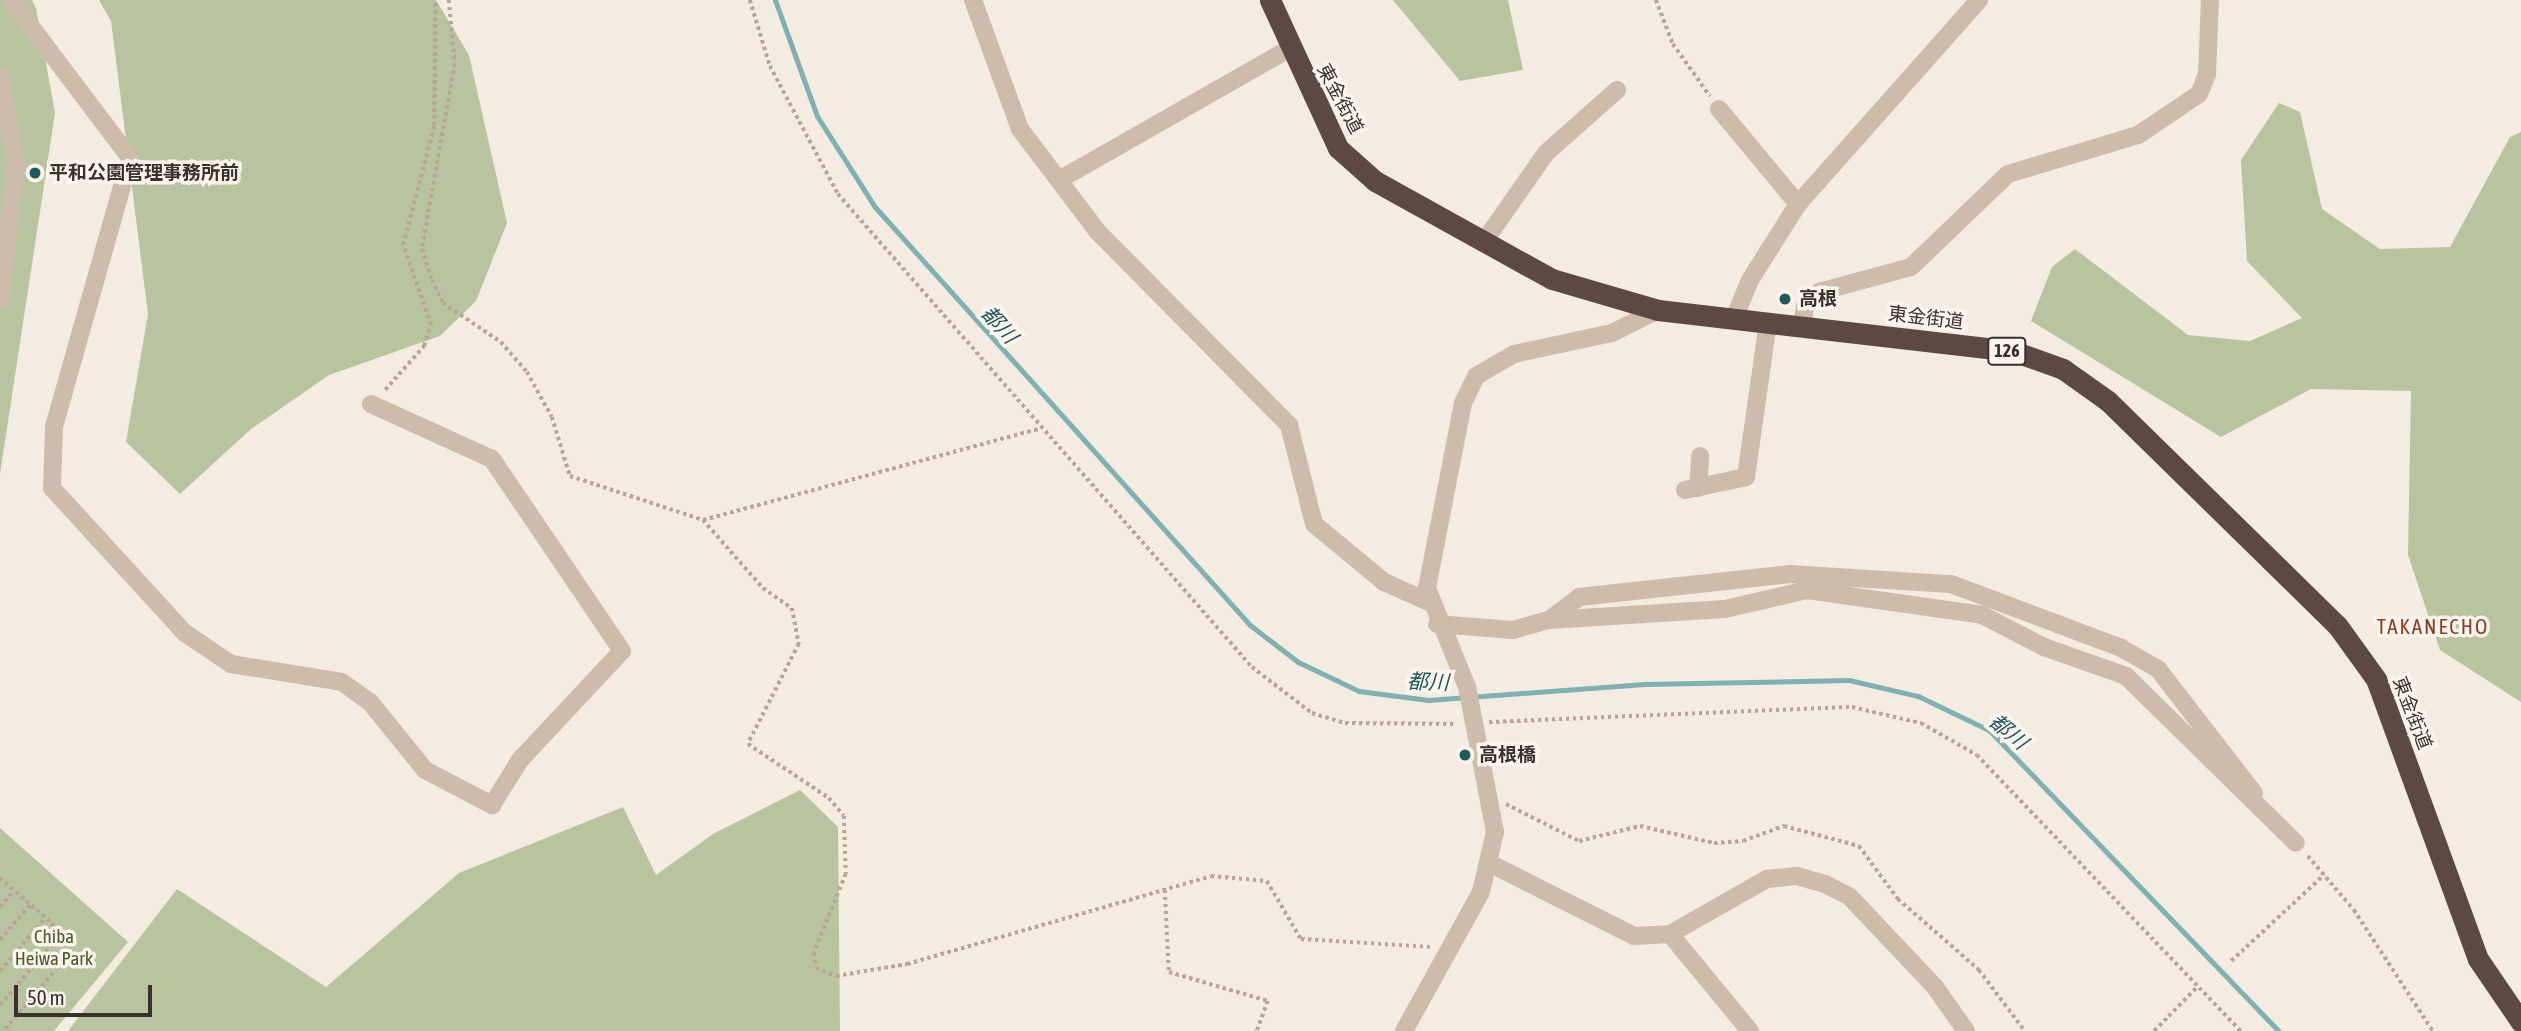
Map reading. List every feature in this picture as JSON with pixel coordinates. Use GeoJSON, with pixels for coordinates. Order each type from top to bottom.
{"type":"FeatureCollection","features":[{"type":"Feature","properties":{"kind":"highway","name":"東金街道"},"geometry":{"type":"LineString","coordinates":[[1270,0],[1289,49],[1327,131],[1356,166],[1483,243],[1590,293],[1658,310],[2013,352],[2063,369],[2163,449],[2337,625],[2376,679],[2478,959],[2521,1022]]}},
{"type":"Feature","properties":{"kind":"street"},"geometry":{"type":"LineString","coordinates":[[11,0],[130,158],[54,426],[52,488],[185,633],[231,664],[342,682],[370,702],[425,770],[492,804],[520,760],[622,651],[492,459],[372,404]]}},
{"type":"Feature","properties":{"kind":"street"},"geometry":{"type":"LineString","coordinates":[[972,0],[1020,130],[1098,232],[1277,407],[1289,425],[1314,524],[1384,582],[1429,602]]}},
{"type":"Feature","properties":{"kind":"street"},"geometry":{"type":"LineString","coordinates":[[1734,319],[1750,280],[1798,204],[1979,0]]}},
{"type":"Feature","properties":{"kind":"street"},"geometry":{"type":"LineString","coordinates":[[1802,326],[1805,307],[1819,292],[1911,267],[2008,174],[2137,135],[2199,94],[2207,74],[2210,0]]}},
{"type":"Feature","properties":{"kind":"street"},"geometry":{"type":"LineString","coordinates":[[1059,180],[1289,49]]}},
{"type":"Feature","properties":{"kind":"street"},"geometry":{"type":"LineString","coordinates":[[0,76],[16,165],[0,299]]}},
{"type":"Feature","properties":{"kind":"street"},"geometry":{"type":"LineString","coordinates":[[1483,243],[1546,153],[1617,90]]}},
{"type":"Feature","properties":{"kind":"street"},"geometry":{"type":"LineString","coordinates":[[1719,109],[1798,204]]}},
{"type":"Feature","properties":{"kind":"street"},"geometry":{"type":"LineString","coordinates":[[1404,1031],[1452,948],[1491,864],[1490,799],[1468,687],[1429,602],[1427,571],[1452,445],[1476,376],[1514,354],[1612,333],[1658,310]]}},
{"type":"Feature","properties":{"kind":"street"},"geometry":{"type":"LineString","coordinates":[[1700,456],[1692,489],[1746,477],[1768,322]]}},
{"type":"Feature","properties":{"kind":"street"},"geometry":{"type":"LineString","coordinates":[[1549,621],[1578,597],[1790,574],[1951,584],[2121,648],[2158,669],[2234,760],[2259,802]]}},
{"type":"Feature","properties":{"kind":"street"},"geometry":{"type":"LineString","coordinates":[[1437,624],[1513,630],[1549,621],[1725,608],[1807,590],[1982,615],[2044,647],[2126,676],[2259,802],[2297,843]]}},
{"type":"Feature","properties":{"kind":"street"},"geometry":{"type":"LineString","coordinates":[[1491,864],[1634,936],[1670,934],[1767,879],[1797,876],[1825,884],[1850,897],[1935,987],[1966,1031]]}},
{"type":"Feature","properties":{"kind":"street"},"geometry":{"type":"LineString","coordinates":[[1670,934],[1750,1031]]}},
{"type":"Feature","properties":{"kind":"path"},"geometry":{"type":"LineString","coordinates":[[372,404],[424,346],[431,325],[403,245],[434,126],[435,0]]}},
{"type":"Feature","properties":{"kind":"path"},"geometry":{"type":"LineString","coordinates":[[449,0],[455,64],[422,250],[443,303],[501,342],[527,372],[552,417],[570,476],[584,486],[703,520],[1041,428]]}},
{"type":"Feature","properties":{"kind":"path"},"geometry":{"type":"LineString","coordinates":[[1656,0],[1673,44],[1719,109]]}},
{"type":"Feature","properties":{"kind":"path"},"geometry":{"type":"LineString","coordinates":[[703,520],[763,588],[792,608],[800,624],[799,644],[748,744],[829,798],[844,817],[846,874],[814,953],[816,968],[836,976],[907,964],[1211,876],[1267,881],[1301,939],[1452,948]]}},
{"type":"Feature","properties":{"kind":"path"},"geometry":{"type":"LineString","coordinates":[[2297,843],[2324,875],[2433,1031]]}},
{"type":"Feature","properties":{"kind":"path"},"geometry":{"type":"LineString","coordinates":[[2231,961],[2324,875]]}},
{"type":"Feature","properties":{"kind":"path"},"geometry":{"type":"LineString","coordinates":[[0,878],[45,918],[67,957],[4,1031]]}},
{"type":"Feature","properties":{"kind":"path"},"geometry":{"type":"LineString","coordinates":[[1165,890],[1169,972],[1268,1001],[1257,1031]]}},
{"type":"Feature","properties":{"kind":"path"},"geometry":{"type":"LineString","coordinates":[[0,907],[14,891]]}},
{"type":"Feature","properties":{"kind":"path"},"geometry":{"type":"LineString","coordinates":[[0,940],[30,905]]}},
{"type":"Feature","properties":{"kind":"path"},"geometry":{"type":"LineString","coordinates":[[0,971],[45,918]]}},
{"type":"Feature","properties":{"kind":"path"},"geometry":{"type":"LineString","coordinates":[[0,1005],[58,937]]}},
{"type":"Feature","properties":{"kind":"path"},"geometry":{"type":"LineString","coordinates":[[2154,1031],[2198,986]]}},
{"type":"Feature","properties":{"kind":"green space"},"geometry":{"type":"Polygon","coordinates":[[[0,0],[32,0],[36,8],[55,113],[0,474],[0,0]]]}},
{"type":"Feature","properties":{"kind":"green space"},"geometry":{"type":"Polygon","coordinates":[[[99,0],[436,0],[469,55],[507,223],[476,301],[440,336],[329,375],[251,429],[180,494],[126,442],[148,314],[111,21],[99,0]]]}},
{"type":"Feature","properties":{"kind":"green space"},"geometry":{"type":"Polygon","coordinates":[[[1393,0],[1508,0],[1523,70],[1460,81],[1393,0]]]}},
{"type":"Feature","properties":{"kind":"green space"},"geometry":{"type":"Polygon","coordinates":[[[2279,103],[2300,112],[2322,209],[2380,249],[2450,247],[2510,137],[2521,132],[2521,702],[2440,650],[2408,555],[2411,391],[2311,389],[2221,437],[2031,321],[2052,267],[2075,249],[2188,335],[2250,341],[2302,318],[2247,261],[2241,160],[2279,103]]]}},
{"type":"Feature","properties":{"kind":"green space"},"geometry":{"type":"Polygon","coordinates":[[[800,790],[838,827],[840,1031],[68,1031],[177,889],[326,987],[459,873],[623,807],[656,875],[713,834],[800,790]]]}},
{"type":"Feature","properties":{"kind":"green space","name":"Chiba Heiwa Park"},"geometry":{"type":"Polygon","coordinates":[[[0,828],[128,942],[54,1031],[0,1031],[0,828]]]}},
{"type":"Feature","properties":{"kind":"waterway","name":"都川"},"geometry":{"type":"LineString","coordinates":[[775,0],[817,116],[875,207],[1250,625],[1298,662],[1359,691],[1428,700],[1644,684],[1849,680],[1918,696],[1989,730],[2279,1031]]}},
{"type":"Feature","properties":{"kind":"place","name":"平和公園管理事務所前"},"geometry":{"type":"Point","coordinates":[35,173]}},
{"type":"Feature","properties":{"kind":"place","name":"高根"},"geometry":{"type":"Point","coordinates":[1785,299]}},
{"type":"Feature","properties":{"kind":"place","name":"高根橋"},"geometry":{"type":"Point","coordinates":[1465,755]}},
{"type":"Feature","properties":{"kind":"district","name":"TAKANECHO"},"geometry":{"type":"Point","coordinates":[2433,626]}}]}
